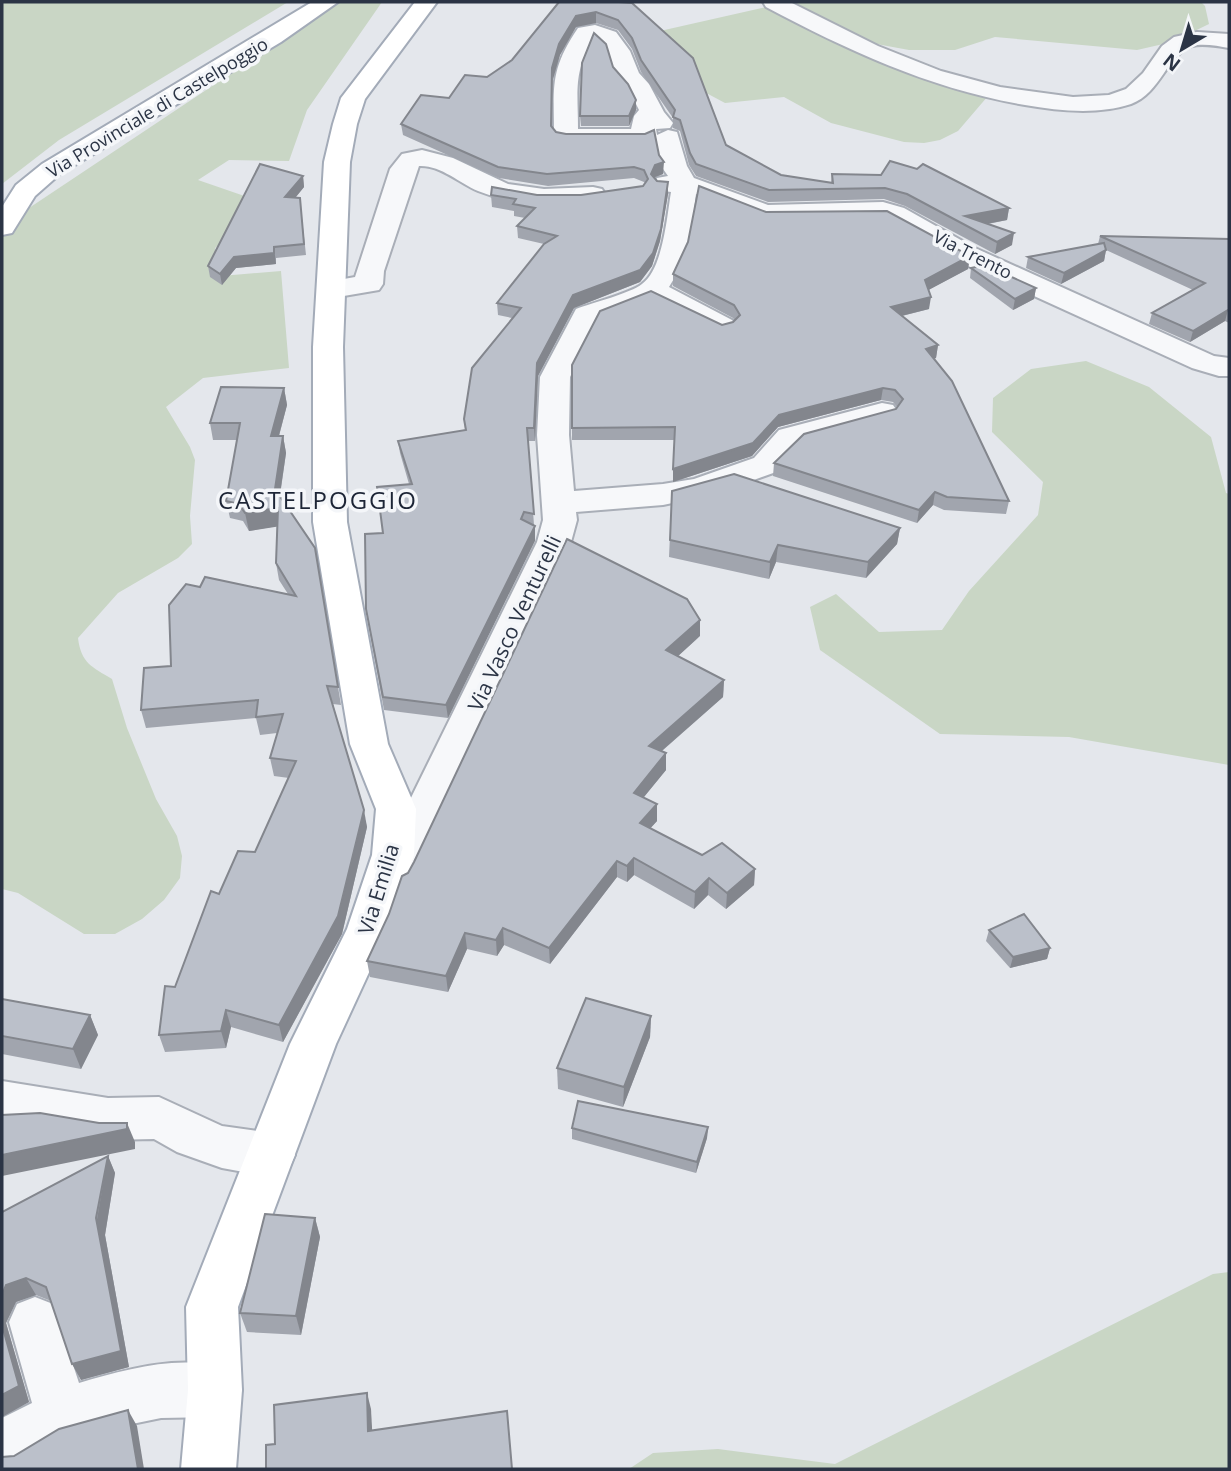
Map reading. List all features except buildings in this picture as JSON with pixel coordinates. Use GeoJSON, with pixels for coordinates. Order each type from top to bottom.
{"type":"FeatureCollection","features":[{"type":"Feature","properties":{"kind":"main road","name":"Via Provinciale di Castelpoggio"},"geometry":{"type":"LineString","coordinates":[[2,227],[25,191],[51,169],[327,2]]}},
{"type":"Feature","properties":{"kind":"main road"},"geometry":{"type":"LineString","coordinates":[[332,289],[337,162],[353,98],[426,2]]}},
{"type":"Feature","properties":{"kind":"main road","name":"Via Emilia"},"geometry":{"type":"LineString","coordinates":[[208,1469],[215,1390],[212,1307],[313,1044],[368,929],[393,855],[396,809],[369,744],[330,522],[328,347],[332,289]]}},
{"type":"Feature","properties":{"kind":"street"},"geometry":{"type":"LineString","coordinates":[[774,2],[849,42],[912,71],[963,87],[1075,105],[1109,103],[1134,94],[1156,74],[1178,43],[1201,37],[1229,41]]}},
{"type":"Feature","properties":{"kind":"street"},"geometry":{"type":"LineString","coordinates":[[661,125],[646,116],[643,125],[645,136],[566,136],[566,72],[570,59],[586,33],[595,32],[608,37],[619,51],[628,76],[641,89],[661,125],[683,182],[676,240],[668,266],[653,290],[722,326]]}},
{"type":"Feature","properties":{"kind":"street"},"geometry":{"type":"LineString","coordinates":[[332,289],[369,284],[370,271],[403,169],[411,159],[428,159],[494,188],[521,193],[562,197],[621,191]]}},
{"type":"Feature","properties":{"kind":"street","name":"Via Trento"},"geometry":{"type":"LineString","coordinates":[[683,182],[765,213],[883,210],[895,214],[965,254],[1203,362],[1219,368],[1229,367]]}},
{"type":"Feature","properties":{"kind":"street","name":"Via Vasco Venturelli"},"geometry":{"type":"LineString","coordinates":[[368,929],[554,542],[560,520],[553,435],[555,377],[586,315],[653,290]]}},
{"type":"Feature","properties":{"kind":"street"},"geometry":{"type":"LineString","coordinates":[[560,503],[665,496],[702,488],[765,465],[790,437],[882,412]]}},
{"type":"Feature","properties":{"kind":"street"},"geometry":{"type":"LineString","coordinates":[[731,477],[776,490]]}},
{"type":"Feature","properties":{"kind":"street"},"geometry":{"type":"LineString","coordinates":[[2,1101],[108,1119],[159,1118],[194,1137],[222,1147],[271,1155]]}},
{"type":"Feature","properties":{"kind":"street"},"geometry":{"type":"LineString","coordinates":[[35,1322],[62,1415]]}},
{"type":"Feature","properties":{"kind":"street"},"geometry":{"type":"LineString","coordinates":[[2,1451],[15,1440],[62,1415],[132,1396],[180,1387],[215,1390]]}},
{"type":"Feature","properties":{"kind":"green space"},"geometry":{"type":"Polygon","coordinates":[[[2,2],[288,2],[59,140],[2,184],[2,2]]]}},
{"type":"Feature","properties":{"kind":"green space"},"geometry":{"type":"Polygon","coordinates":[[[338,2],[382,2],[307,110],[289,161],[229,160],[198,180],[268,204],[215,248],[221,276],[281,271],[289,368],[203,378],[166,407],[195,460],[190,516],[192,544],[178,558],[118,593],[78,638],[85,659],[112,679],[127,728],[156,799],[177,836],[182,856],[180,878],[164,900],[142,919],[115,934],[84,934],[18,893],[2,889],[2,226],[338,2]]]}},
{"type":"Feature","properties":{"kind":"green space"},"geometry":{"type":"Polygon","coordinates":[[[792,2],[1201,2],[1205,6],[1209,24],[1172,42],[1137,50],[995,37],[955,50],[909,50],[871,43],[792,2]]]}},
{"type":"Feature","properties":{"kind":"green space"},"geometry":{"type":"Polygon","coordinates":[[[766,7],[904,70],[988,96],[958,131],[940,140],[924,143],[904,142],[831,123],[784,97],[725,103],[695,87],[660,31],[766,7]]]}},
{"type":"Feature","properties":{"kind":"green space"},"geometry":{"type":"Polygon","coordinates":[[[1086,361],[1149,387],[1211,437],[1226,493],[1229,494],[1229,765],[1069,737],[940,734],[820,650],[810,607],[836,594],[879,632],[942,630],[969,591],[1038,515],[1043,482],[992,432],[993,398],[1031,369],[1086,361]]]}},
{"type":"Feature","properties":{"kind":"green space"},"geometry":{"type":"Polygon","coordinates":[[[1229,1272],[1229,1469],[629,1469],[653,1453],[718,1449],[835,1464],[1213,1274],[1229,1272]]]}},
{"type":"Feature","properties":{"kind":"district","name":"CASTELPOGGIO"},"geometry":{"type":"Point","coordinates":[318,499]}}]}
